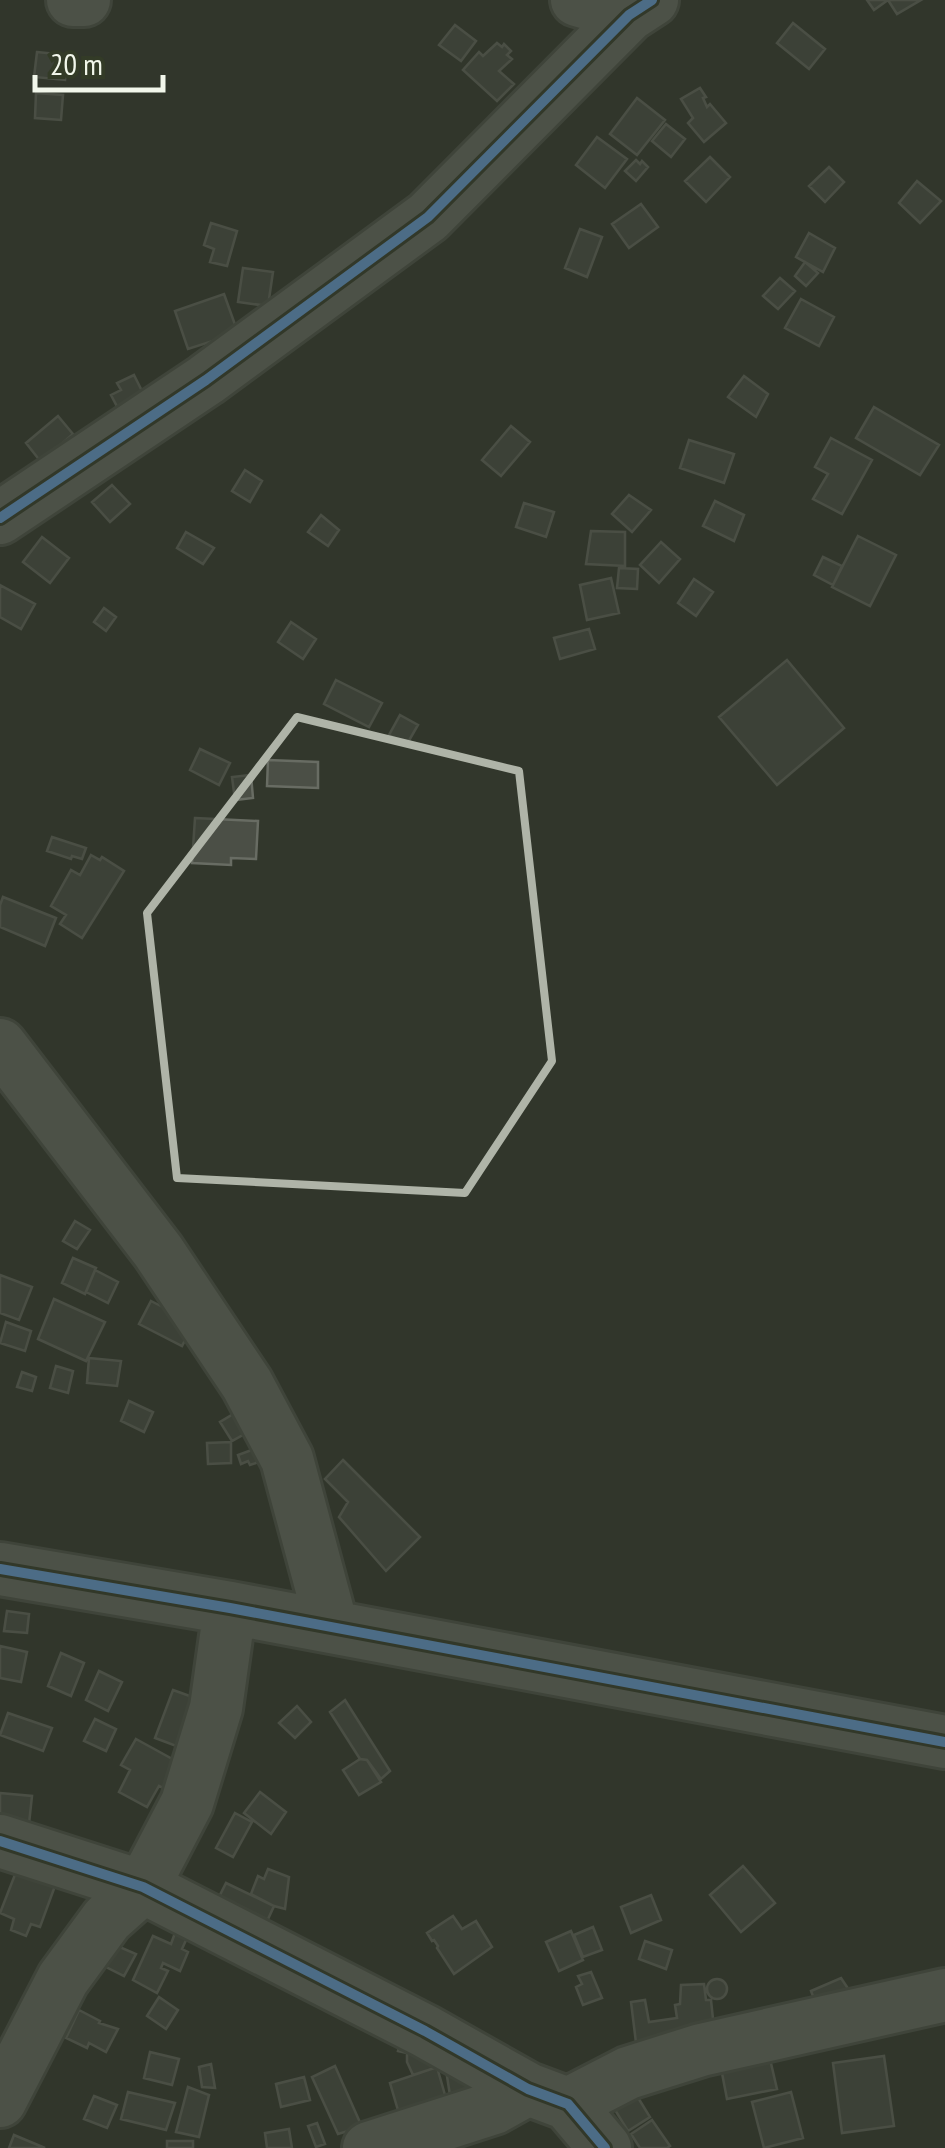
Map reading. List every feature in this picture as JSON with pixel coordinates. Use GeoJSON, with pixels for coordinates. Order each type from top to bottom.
{"type":"FeatureCollection","features":[{"type":"Feature","properties":{"kind":"street"},"geometry":{"type":"LineString","coordinates":[[73,0],[84,0]]}},
{"type":"Feature","properties":{"kind":"street"},"geometry":{"type":"LineString","coordinates":[[577,0],[640,8]]}},
{"type":"Feature","properties":{"kind":"street"},"geometry":{"type":"LineString","coordinates":[[0,518],[206,380],[428,217],[640,8]]}},
{"type":"Feature","properties":{"kind":"street"},"geometry":{"type":"LineString","coordinates":[[0,1045],[158,1251],[248,1384],[287,1459],[332,1627]]}},
{"type":"Feature","properties":{"kind":"street"},"geometry":{"type":"LineString","coordinates":[[0,1568],[945,1742]]}},
{"type":"Feature","properties":{"kind":"street"},"geometry":{"type":"LineString","coordinates":[[0,2101],[63,1979],[107,1919],[143,1887],[186,1803],[216,1708],[230,1608]]}},
{"type":"Feature","properties":{"kind":"street"},"geometry":{"type":"LineString","coordinates":[[0,1841],[143,1887],[548,2096],[604,2148]]}},
{"type":"Feature","properties":{"kind":"street"},"geometry":{"type":"LineString","coordinates":[[369,2148],[701,2050],[945,1995]]}},
{"type":"Feature","properties":{"kind":"highlighted area"},"geometry":{"type":"Polygon","coordinates":[[[297,717],[519,771],[552,1061],[465,1193],[177,1178],[147,913],[297,717]]]}},
{"type":"Feature","properties":{"kind":"building"},"geometry":{"type":"Polygon","coordinates":[[[867,0],[888,0],[874,10],[867,0]]]}},
{"type":"Feature","properties":{"kind":"building"},"geometry":{"type":"Polygon","coordinates":[[[888,0],[921,0],[897,14],[888,0]]]}},
{"type":"Feature","properties":{"kind":"building"},"geometry":{"type":"Polygon","coordinates":[[[793,23],[825,49],[809,69],[777,43],[793,23]]]}},
{"type":"Feature","properties":{"kind":"building"},"geometry":{"type":"Polygon","coordinates":[[[455,25],[476,41],[461,61],[439,45],[455,25]]]}},
{"type":"Feature","properties":{"kind":"building"},"geometry":{"type":"Polygon","coordinates":[[[497,43],[511,51],[507,55],[512,59],[499,71],[514,84],[497,101],[463,70],[479,52],[483,56],[497,43]]]}},
{"type":"Feature","properties":{"kind":"building"},"geometry":{"type":"Polygon","coordinates":[[[37,52],[67,55],[65,80],[34,77],[37,52]]]}},
{"type":"Feature","properties":{"kind":"building"},"geometry":{"type":"Polygon","coordinates":[[[700,88],[707,107],[710,104],[726,123],[704,142],[688,123],[693,118],[681,99],[700,88]]]}},
{"type":"Feature","properties":{"kind":"building"},"geometry":{"type":"Polygon","coordinates":[[[36,93],[63,95],[61,120],[35,118],[36,93]]]}},
{"type":"Feature","properties":{"kind":"building"},"geometry":{"type":"Polygon","coordinates":[[[637,98],[665,120],[637,155],[610,134],[637,98]]]}},
{"type":"Feature","properties":{"kind":"building"},"geometry":{"type":"Polygon","coordinates":[[[666,124],[685,139],[671,157],[652,141],[666,124]]]}},
{"type":"Feature","properties":{"kind":"building"},"geometry":{"type":"Polygon","coordinates":[[[597,137],[627,159],[605,188],[576,165],[597,137]]]}},
{"type":"Feature","properties":{"kind":"building"},"geometry":{"type":"Polygon","coordinates":[[[710,157],[730,177],[706,202],[685,181],[710,157]]]}},
{"type":"Feature","properties":{"kind":"building"},"geometry":{"type":"Polygon","coordinates":[[[636,160],[648,167],[636,181],[625,171],[636,160]]]}},
{"type":"Feature","properties":{"kind":"building"},"geometry":{"type":"Polygon","coordinates":[[[829,167],[844,182],[825,202],[809,186],[829,167]]]}},
{"type":"Feature","properties":{"kind":"building"},"geometry":{"type":"Polygon","coordinates":[[[917,181],[941,201],[920,223],[899,203],[917,181]]]}},
{"type":"Feature","properties":{"kind":"building"},"geometry":{"type":"Polygon","coordinates":[[[641,204],[658,227],[629,248],[612,224],[641,204]]]}},
{"type":"Feature","properties":{"kind":"building"},"geometry":{"type":"Polygon","coordinates":[[[211,223],[237,231],[227,266],[210,262],[214,249],[204,245],[211,223]]]}},
{"type":"Feature","properties":{"kind":"building"},"geometry":{"type":"Polygon","coordinates":[[[580,229],[602,237],[587,277],[565,268],[580,229]]]}},
{"type":"Feature","properties":{"kind":"building"},"geometry":{"type":"Polygon","coordinates":[[[809,233],[835,248],[823,272],[796,257],[809,233]]]}},
{"type":"Feature","properties":{"kind":"building"},"geometry":{"type":"Polygon","coordinates":[[[805,262],[818,273],[806,286],[795,276],[805,262]]]}},
{"type":"Feature","properties":{"kind":"building"},"geometry":{"type":"Polygon","coordinates":[[[243,268],[273,272],[268,306],[238,302],[243,268]]]}},
{"type":"Feature","properties":{"kind":"building"},"geometry":{"type":"Polygon","coordinates":[[[780,278],[795,291],[778,309],[763,296],[780,278]]]}},
{"type":"Feature","properties":{"kind":"building"},"geometry":{"type":"Polygon","coordinates":[[[224,294],[238,333],[188,349],[175,311],[224,294]]]}},
{"type":"Feature","properties":{"kind":"building"},"geometry":{"type":"Polygon","coordinates":[[[801,299],[834,317],[819,346],[785,328],[801,299]]]}},
{"type":"Feature","properties":{"kind":"building"},"geometry":{"type":"Polygon","coordinates":[[[134,375],[148,403],[122,416],[111,395],[121,390],[117,383],[134,375]]]}},
{"type":"Feature","properties":{"kind":"building"},"geometry":{"type":"Polygon","coordinates":[[[744,376],[768,394],[756,417],[728,397],[744,376]]]}},
{"type":"Feature","properties":{"kind":"building"},"geometry":{"type":"Polygon","coordinates":[[[874,407],[939,445],[920,475],[856,438],[874,407]]]}},
{"type":"Feature","properties":{"kind":"building"},"geometry":{"type":"Polygon","coordinates":[[[58,416],[73,434],[41,462],[26,443],[58,416]]]}},
{"type":"Feature","properties":{"kind":"building"},"geometry":{"type":"Polygon","coordinates":[[[511,426],[530,442],[501,476],[482,460],[511,426]]]}},
{"type":"Feature","properties":{"kind":"building"},"geometry":{"type":"Polygon","coordinates":[[[831,438],[872,460],[842,514],[813,499],[828,474],[815,467],[831,438]]]}},
{"type":"Feature","properties":{"kind":"building"},"geometry":{"type":"Polygon","coordinates":[[[689,440],[734,454],[724,483],[680,468],[689,440]]]}},
{"type":"Feature","properties":{"kind":"building"},"geometry":{"type":"Polygon","coordinates":[[[245,470],[262,481],[250,502],[232,491],[245,470]]]}},
{"type":"Feature","properties":{"kind":"building"},"geometry":{"type":"Polygon","coordinates":[[[112,485],[130,504],[110,522],[92,502],[112,485]]]}},
{"type":"Feature","properties":{"kind":"building"},"geometry":{"type":"Polygon","coordinates":[[[629,495],[651,510],[632,532],[612,514],[629,495]]]}},
{"type":"Feature","properties":{"kind":"building"},"geometry":{"type":"Polygon","coordinates":[[[715,501],[744,515],[734,541],[703,526],[715,501]]]}},
{"type":"Feature","properties":{"kind":"building"},"geometry":{"type":"Polygon","coordinates":[[[524,503],[554,512],[546,537],[516,527],[524,503]]]}},
{"type":"Feature","properties":{"kind":"building"},"geometry":{"type":"Polygon","coordinates":[[[321,515],[339,530],[328,546],[308,532],[321,515]]]}},
{"type":"Feature","properties":{"kind":"building"},"geometry":{"type":"Polygon","coordinates":[[[591,531],[625,532],[625,566],[586,564],[591,531]]]}},
{"type":"Feature","properties":{"kind":"building"},"geometry":{"type":"Polygon","coordinates":[[[186,532],[214,548],[203,564],[177,548],[186,532]]]}},
{"type":"Feature","properties":{"kind":"building"},"geometry":{"type":"Polygon","coordinates":[[[858,536],[896,555],[870,606],[832,587],[858,536]]]}},
{"type":"Feature","properties":{"kind":"building"},"geometry":{"type":"Polygon","coordinates":[[[42,537],[69,558],[50,583],[23,562],[42,537]]]}},
{"type":"Feature","properties":{"kind":"building"},"geometry":{"type":"Polygon","coordinates":[[[661,542],[680,559],[659,583],[640,565],[661,542]]]}},
{"type":"Feature","properties":{"kind":"building"},"geometry":{"type":"Polygon","coordinates":[[[823,557],[842,566],[833,585],[814,575],[823,557]]]}},
{"type":"Feature","properties":{"kind":"building"},"geometry":{"type":"Polygon","coordinates":[[[619,568],[638,569],[637,589],[617,588],[619,568]]]}},
{"type":"Feature","properties":{"kind":"building"},"geometry":{"type":"Polygon","coordinates":[[[611,578],[619,613],[587,620],[580,585],[611,578]]]}},
{"type":"Feature","properties":{"kind":"building"},"geometry":{"type":"Polygon","coordinates":[[[694,579],[713,592],[696,616],[678,603],[694,579]]]}},
{"type":"Feature","properties":{"kind":"building"},"geometry":{"type":"Polygon","coordinates":[[[0,585],[35,604],[21,629],[0,617],[0,585]]]}},
{"type":"Feature","properties":{"kind":"building"},"geometry":{"type":"Polygon","coordinates":[[[104,608],[116,617],[106,631],[94,622],[104,608]]]}},
{"type":"Feature","properties":{"kind":"building"},"geometry":{"type":"Polygon","coordinates":[[[291,622],[316,639],[303,659],[278,642],[291,622]]]}},
{"type":"Feature","properties":{"kind":"building"},"geometry":{"type":"Polygon","coordinates":[[[589,629],[595,649],[560,659],[554,638],[589,629]]]}},
{"type":"Feature","properties":{"kind":"building"},"geometry":{"type":"Polygon","coordinates":[[[787,660],[844,728],[777,785],[719,717],[787,660]]]}},
{"type":"Feature","properties":{"kind":"building"},"geometry":{"type":"Polygon","coordinates":[[[336,680],[382,703],[369,727],[324,704],[336,680]]]}},
{"type":"Feature","properties":{"kind":"building"},"geometry":{"type":"Polygon","coordinates":[[[400,715],[418,725],[407,744],[389,735],[400,715]]]}},
{"type":"Feature","properties":{"kind":"building"},"geometry":{"type":"Polygon","coordinates":[[[200,749],[230,763],[219,785],[190,770],[200,749]]]}},
{"type":"Feature","properties":{"kind":"building"},"geometry":{"type":"Polygon","coordinates":[[[268,760],[318,762],[318,788],[267,786],[268,760]]]}},
{"type":"Feature","properties":{"kind":"building"},"geometry":{"type":"Polygon","coordinates":[[[251,775],[253,798],[235,800],[232,777],[251,775]]]}},
{"type":"Feature","properties":{"kind":"building"},"geometry":{"type":"Polygon","coordinates":[[[195,818],[258,821],[256,859],[231,858],[231,865],[192,863],[195,818]]]}},
{"type":"Feature","properties":{"kind":"building"},"geometry":{"type":"Polygon","coordinates":[[[52,837],[86,848],[82,859],[47,851],[52,837]]]}},
{"type":"Feature","properties":{"kind":"building"},"geometry":{"type":"Polygon","coordinates":[[[91,855],[124,871],[82,938],[60,924],[66,915],[51,906],[71,870],[80,875],[91,855]]]}},
{"type":"Feature","properties":{"kind":"building"},"geometry":{"type":"Polygon","coordinates":[[[3,897],[56,918],[45,946],[0,927],[3,897]]]}},
{"type":"Feature","properties":{"kind":"building"},"geometry":{"type":"Polygon","coordinates":[[[75,1221],[90,1230],[77,1249],[63,1241],[75,1221]]]}},
{"type":"Feature","properties":{"kind":"building"},"geometry":{"type":"Polygon","coordinates":[[[73,1258],[96,1268],[85,1294],[62,1283],[73,1258]]]}},
{"type":"Feature","properties":{"kind":"building"},"geometry":{"type":"Polygon","coordinates":[[[95,1270],[118,1282],[108,1303],[86,1292],[95,1270]]]}},
{"type":"Feature","properties":{"kind":"building"},"geometry":{"type":"Polygon","coordinates":[[[0,1275],[32,1287],[19,1320],[0,1313],[0,1275]]]}},
{"type":"Feature","properties":{"kind":"building"},"geometry":{"type":"Polygon","coordinates":[[[54,1299],[105,1322],[86,1361],[38,1339],[54,1299]]]}},
{"type":"Feature","properties":{"kind":"building"},"geometry":{"type":"Polygon","coordinates":[[[151,1301],[194,1323],[182,1346],[139,1324],[151,1301]]]}},
{"type":"Feature","properties":{"kind":"building"},"geometry":{"type":"Polygon","coordinates":[[[6,1322],[31,1331],[25,1351],[0,1343],[6,1322]]]}},
{"type":"Feature","properties":{"kind":"building"},"geometry":{"type":"Polygon","coordinates":[[[89,1358],[121,1361],[117,1386],[87,1383],[89,1358]]]}},
{"type":"Feature","properties":{"kind":"building"},"geometry":{"type":"Polygon","coordinates":[[[56,1366],[73,1371],[68,1393],[50,1388],[56,1366]]]}},
{"type":"Feature","properties":{"kind":"building"},"geometry":{"type":"Polygon","coordinates":[[[22,1372],[36,1377],[32,1391],[17,1387],[22,1372]]]}},
{"type":"Feature","properties":{"kind":"building"},"geometry":{"type":"Polygon","coordinates":[[[129,1401],[153,1412],[144,1432],[121,1421],[129,1401]]]}},
{"type":"Feature","properties":{"kind":"building"},"geometry":{"type":"Polygon","coordinates":[[[245,1407],[257,1427],[232,1441],[220,1422],[245,1407]]]}},
{"type":"Feature","properties":{"kind":"building"},"geometry":{"type":"Polygon","coordinates":[[[231,1442],[231,1463],[208,1464],[207,1443],[231,1442]]]}},
{"type":"Feature","properties":{"kind":"building"},"geometry":{"type":"Polygon","coordinates":[[[260,1447],[265,1460],[241,1464],[238,1455],[260,1447]]]}},
{"type":"Feature","properties":{"kind":"building"},"geometry":{"type":"Polygon","coordinates":[[[343,1460],[420,1537],[386,1571],[339,1517],[348,1502],[325,1479],[343,1460]]]}},
{"type":"Feature","properties":{"kind":"building"},"geometry":{"type":"Polygon","coordinates":[[[7,1611],[29,1614],[27,1633],[4,1631],[7,1611]]]}},
{"type":"Feature","properties":{"kind":"building"},"geometry":{"type":"Polygon","coordinates":[[[0,1646],[27,1652],[21,1682],[0,1678],[0,1646]]]}},
{"type":"Feature","properties":{"kind":"building"},"geometry":{"type":"Polygon","coordinates":[[[61,1653],[84,1663],[71,1696],[48,1686],[61,1653]]]}},
{"type":"Feature","properties":{"kind":"building"},"geometry":{"type":"Polygon","coordinates":[[[99,1671],[122,1682],[108,1711],[86,1700],[99,1671]]]}},
{"type":"Feature","properties":{"kind":"building"},"geometry":{"type":"Polygon","coordinates":[[[173,1690],[201,1700],[184,1749],[155,1738],[173,1690]]]}},
{"type":"Feature","properties":{"kind":"building"},"geometry":{"type":"Polygon","coordinates":[[[345,1700],[390,1771],[381,1779],[367,1760],[360,1759],[330,1712],[345,1700]]]}},
{"type":"Feature","properties":{"kind":"building"},"geometry":{"type":"Polygon","coordinates":[[[297,1706],[311,1722],[295,1738],[279,1723],[297,1706]]]}},
{"type":"Feature","properties":{"kind":"building"},"geometry":{"type":"Polygon","coordinates":[[[8,1713],[52,1728],[43,1751],[0,1735],[8,1713]]]}},
{"type":"Feature","properties":{"kind":"building"},"geometry":{"type":"Polygon","coordinates":[[[95,1719],[116,1729],[106,1751],[84,1741],[95,1719]]]}},
{"type":"Feature","properties":{"kind":"building"},"geometry":{"type":"Polygon","coordinates":[[[136,1739],[185,1766],[171,1792],[159,1786],[147,1807],[119,1792],[130,1770],[121,1765],[136,1739]]]}},
{"type":"Feature","properties":{"kind":"building"},"geometry":{"type":"Polygon","coordinates":[[[360,1759],[367,1760],[381,1782],[359,1795],[343,1770],[360,1759]]]}},
{"type":"Feature","properties":{"kind":"building"},"geometry":{"type":"Polygon","coordinates":[[[260,1792],[286,1812],[271,1834],[244,1813],[260,1792]]]}},
{"type":"Feature","properties":{"kind":"building"},"geometry":{"type":"Polygon","coordinates":[[[0,1793],[32,1796],[29,1824],[0,1821],[0,1793]]]}},
{"type":"Feature","properties":{"kind":"building"},"geometry":{"type":"Polygon","coordinates":[[[235,1813],[252,1822],[233,1857],[216,1848],[235,1813]]]}},
{"type":"Feature","properties":{"kind":"building"},"geometry":{"type":"Polygon","coordinates":[[[743,1866],[775,1903],[741,1932],[710,1895],[743,1866]]]}},
{"type":"Feature","properties":{"kind":"building"},"geometry":{"type":"Polygon","coordinates":[[[268,1869],[289,1877],[285,1909],[251,1894],[258,1876],[264,1879],[268,1869]]]}},
{"type":"Feature","properties":{"kind":"building"},"geometry":{"type":"Polygon","coordinates":[[[16,1872],[55,1886],[40,1927],[31,1924],[26,1936],[11,1930],[14,1919],[0,1913],[16,1872]]]}},
{"type":"Feature","properties":{"kind":"building"},"geometry":{"type":"Polygon","coordinates":[[[226,1883],[274,1906],[263,1930],[214,1907],[226,1883]]]}},
{"type":"Feature","properties":{"kind":"building"},"geometry":{"type":"Polygon","coordinates":[[[651,1895],[661,1920],[631,1933],[621,1907],[651,1895]]]}},
{"type":"Feature","properties":{"kind":"building"},"geometry":{"type":"Polygon","coordinates":[[[453,1916],[462,1929],[476,1921],[492,1947],[454,1974],[427,1933],[453,1916]]]}},
{"type":"Feature","properties":{"kind":"building"},"geometry":{"type":"Polygon","coordinates":[[[593,1927],[602,1950],[583,1957],[574,1935],[593,1927]]]}},
{"type":"Feature","properties":{"kind":"building"},"geometry":{"type":"Polygon","coordinates":[[[571,1931],[583,1960],[559,1971],[546,1942],[571,1931]]]}},
{"type":"Feature","properties":{"kind":"building"},"geometry":{"type":"Polygon","coordinates":[[[175,1933],[187,1938],[182,1949],[188,1952],[180,1971],[163,1963],[161,1968],[168,1971],[157,1993],[133,1980],[153,1936],[171,1944],[175,1933]]]}},
{"type":"Feature","properties":{"kind":"building"},"geometry":{"type":"Polygon","coordinates":[[[645,1941],[672,1950],[666,1969],[639,1959],[645,1941]]]}},
{"type":"Feature","properties":{"kind":"building"},"geometry":{"type":"Polygon","coordinates":[[[108,1942],[136,1954],[124,1976],[98,1963],[108,1942]]]}},
{"type":"Feature","properties":{"kind":"building"},"geometry":{"type":"Polygon","coordinates":[[[591,1972],[602,1998],[583,2005],[576,1987],[582,1984],[578,1976],[591,1972]]]}},
{"type":"Feature","properties":{"kind":"building"},"geometry":{"type":"Polygon","coordinates":[[[841,1978],[859,2005],[819,2012],[811,1991],[841,1978]]]}},
{"type":"Feature","properties":{"kind":"building"},"geometry":{"type":"Polygon","coordinates":[[[717,1979],[727,1989],[717,1999],[707,1989],[717,1979]]]}},
{"type":"Feature","properties":{"kind":"building"},"geometry":{"type":"Polygon","coordinates":[[[704,1984],[706,2000],[711,2000],[714,2028],[637,2051],[631,2002],[645,2000],[649,2022],[677,2018],[675,2005],[680,2004],[681,1985],[704,1984]]]}},
{"type":"Feature","properties":{"kind":"building"},"geometry":{"type":"Polygon","coordinates":[[[159,1997],[178,2010],[166,2029],[147,2016],[159,1997]]]}},
{"type":"Feature","properties":{"kind":"building"},"geometry":{"type":"Polygon","coordinates":[[[79,2010],[118,2029],[106,2052],[66,2038],[79,2010]]]}},
{"type":"Feature","properties":{"kind":"building"},"geometry":{"type":"Polygon","coordinates":[[[402,2034],[433,2053],[435,2068],[413,2075],[407,2053],[398,2051],[402,2034]]]}},
{"type":"Feature","properties":{"kind":"building"},"geometry":{"type":"Polygon","coordinates":[[[150,2052],[179,2059],[172,2085],[144,2078],[150,2052]]]}},
{"type":"Feature","properties":{"kind":"building"},"geometry":{"type":"Polygon","coordinates":[[[884,2056],[894,2126],[842,2133],[833,2063],[884,2056]]]}},
{"type":"Feature","properties":{"kind":"building"},"geometry":{"type":"Polygon","coordinates":[[[770,2059],[777,2089],[727,2099],[721,2068],[770,2059]]]}},
{"type":"Feature","properties":{"kind":"building"},"geometry":{"type":"Polygon","coordinates":[[[211,2064],[215,2088],[202,2087],[199,2067],[211,2064]]]}},
{"type":"Feature","properties":{"kind":"building"},"geometry":{"type":"Polygon","coordinates":[[[335,2066],[362,2127],[338,2134],[312,2077],[335,2066]]]}},
{"type":"Feature","properties":{"kind":"building"},"geometry":{"type":"Polygon","coordinates":[[[471,2066],[477,2104],[452,2108],[446,2070],[471,2066]]]}},
{"type":"Feature","properties":{"kind":"building"},"geometry":{"type":"Polygon","coordinates":[[[437,2067],[449,2109],[402,2124],[390,2083],[437,2067]]]}},
{"type":"Feature","properties":{"kind":"building"},"geometry":{"type":"Polygon","coordinates":[[[304,2077],[310,2100],[281,2107],[276,2084],[304,2077]]]}},
{"type":"Feature","properties":{"kind":"building"},"geometry":{"type":"Polygon","coordinates":[[[188,2087],[209,2095],[199,2137],[176,2132],[188,2087]]]}},
{"type":"Feature","properties":{"kind":"building"},"geometry":{"type":"Polygon","coordinates":[[[128,2092],[175,2103],[166,2130],[121,2119],[128,2092]]]}},
{"type":"Feature","properties":{"kind":"building"},"geometry":{"type":"Polygon","coordinates":[[[791,2092],[803,2138],[764,2148],[752,2102],[791,2092]]]}},
{"type":"Feature","properties":{"kind":"building"},"geometry":{"type":"Polygon","coordinates":[[[94,2096],[117,2105],[107,2128],[84,2119],[94,2096]]]}},
{"type":"Feature","properties":{"kind":"building"},"geometry":{"type":"Polygon","coordinates":[[[637,2096],[650,2117],[628,2131],[615,2110],[637,2096]]]}},
{"type":"Feature","properties":{"kind":"building"},"geometry":{"type":"Polygon","coordinates":[[[652,2120],[670,2146],[667,2148],[640,2148],[631,2134],[652,2120]]]}},
{"type":"Feature","properties":{"kind":"building"},"geometry":{"type":"Polygon","coordinates":[[[317,2123],[325,2144],[316,2147],[308,2126],[317,2123]]]}},
{"type":"Feature","properties":{"kind":"building"},"geometry":{"type":"Polygon","coordinates":[[[289,2129],[292,2148],[267,2148],[265,2133],[289,2129]]]}},
{"type":"Feature","properties":{"kind":"building"},"geometry":{"type":"Polygon","coordinates":[[[14,2135],[45,2148],[9,2148],[14,2135]]]}},
{"type":"Feature","properties":{"kind":"building"},"geometry":{"type":"Polygon","coordinates":[[[167,2141],[193,2141],[193,2148],[167,2148],[167,2141]]]}},
{"type":"Feature","properties":{"kind":"cycle path"},"geometry":{"type":"LineString","coordinates":[[0,518],[206,380],[428,217],[629,15],[652,0]]}},
{"type":"Feature","properties":{"kind":"cycle path"},"geometry":{"type":"LineString","coordinates":[[0,1569],[230,1608],[945,1742]]}},
{"type":"Feature","properties":{"kind":"cycle path"},"geometry":{"type":"LineString","coordinates":[[0,1841],[143,1887],[425,2031],[528,2089],[568,2104],[605,2148]]}}]}
